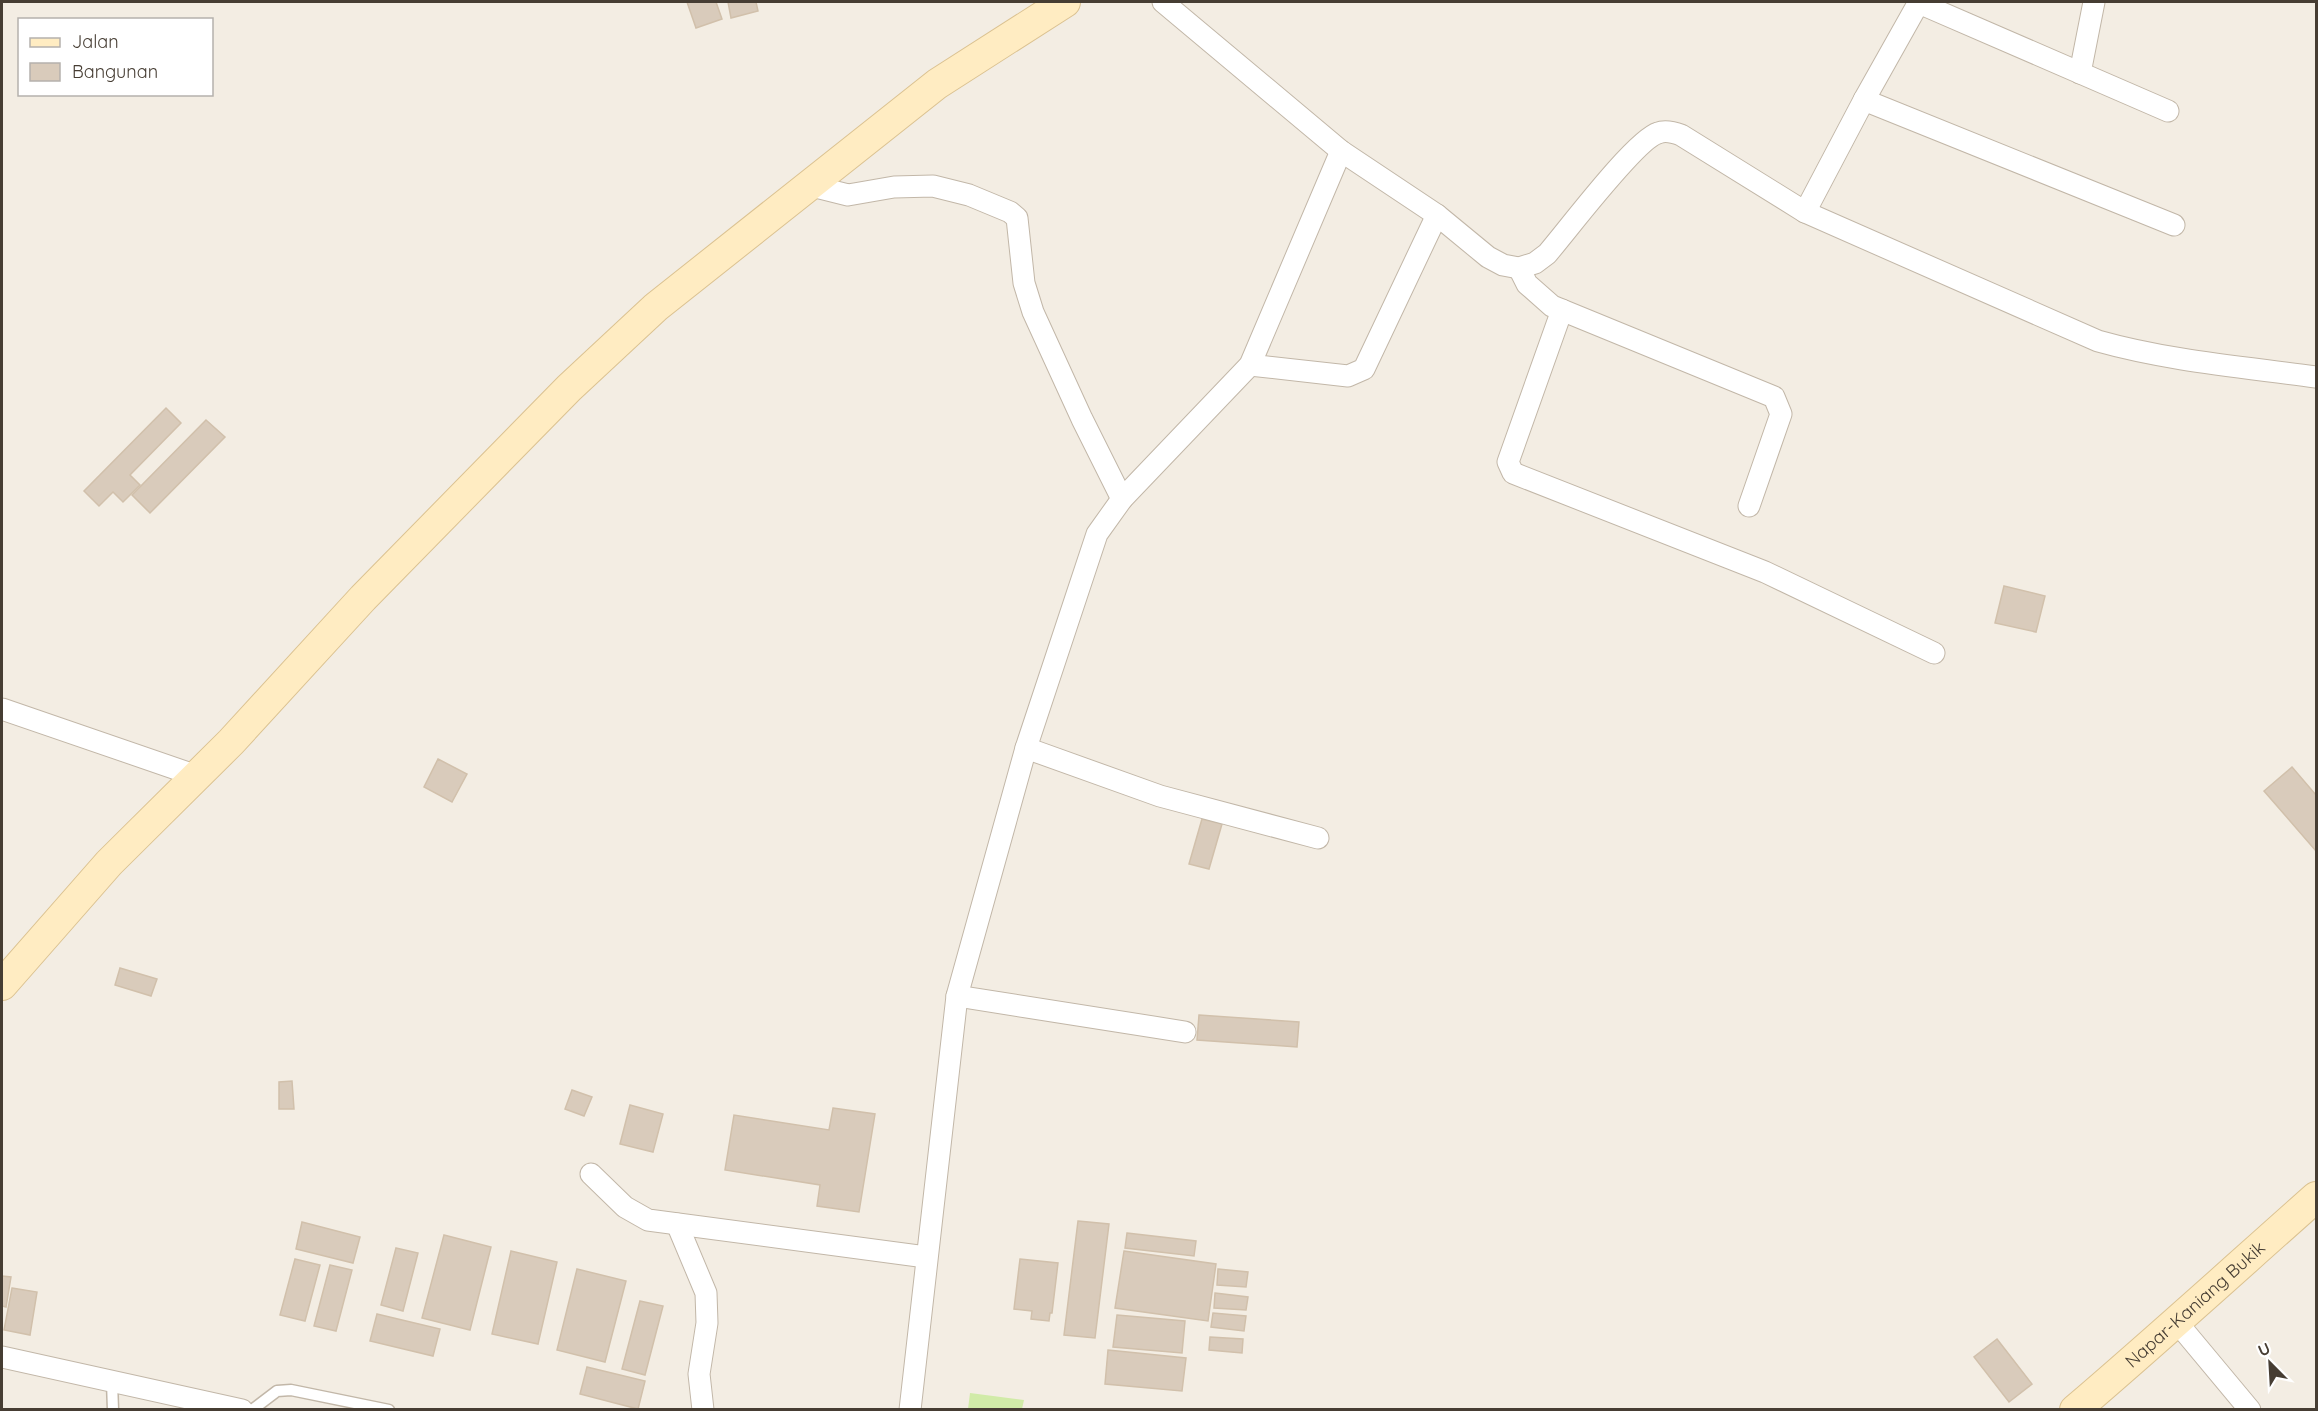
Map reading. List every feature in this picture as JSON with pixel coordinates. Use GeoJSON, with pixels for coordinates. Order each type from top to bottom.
{"type":"FeatureCollection","features":[{"type":"Feature","properties":{"kind":"street"},"geometry":{"type":"LineString","coordinates":[[2,985],[109,863],[231,742],[363,598],[569,388],[656,307],[937,84],[1065,2]]}},
{"type":"Feature","properties":{"kind":"street"},"geometry":{"type":"LineString","coordinates":[[1162,2],[1341,151],[1437,215],[1488,257],[1503,265],[1519,268],[1547,254],[1637,147],[1658,132],[1671,132],[1681,135],[1805,212],[2098,341],[2154,354],[2316,377]]}},
{"type":"Feature","properties":{"kind":"street"},"geometry":{"type":"LineString","coordinates":[[1805,212],[1919,2],[2168,111]]}},
{"type":"Feature","properties":{"kind":"street"},"geometry":{"type":"LineString","coordinates":[[2079,73],[2094,2]]}},
{"type":"Feature","properties":{"kind":"street"},"geometry":{"type":"LineString","coordinates":[[1864,100],[2174,225]]}},
{"type":"Feature","properties":{"kind":"street"},"geometry":{"type":"LineString","coordinates":[[910,1410],[957,996],[1026,748],[1097,534],[1122,499],[1250,365],[1341,151]]}},
{"type":"Feature","properties":{"kind":"street"},"geometry":{"type":"LineString","coordinates":[[808,185],[848,195],[894,187],[933,186],[969,195],[1010,212],[1017,219],[1024,284],[1033,312],[1122,499]]}},
{"type":"Feature","properties":{"kind":"street"},"geometry":{"type":"LineString","coordinates":[[1250,365],[1348,376],[1364,369],[1437,215]]}},
{"type":"Feature","properties":{"kind":"street"},"geometry":{"type":"LineString","coordinates":[[1519,268],[1527,284],[1537,294],[1562,310],[1774,397],[1781,414],[1749,506]]}},
{"type":"Feature","properties":{"kind":"street"},"geometry":{"type":"LineString","coordinates":[[1562,310],[1508,462],[1513,473],[1765,572],[1934,653]]}},
{"type":"Feature","properties":{"kind":"street"},"geometry":{"type":"LineString","coordinates":[[2,709],[197,776]]}},
{"type":"Feature","properties":{"kind":"street"},"geometry":{"type":"LineString","coordinates":[[1026,748],[1160,796],[1318,838]]}},
{"type":"Feature","properties":{"kind":"street"},"geometry":{"type":"LineString","coordinates":[[957,996],[1185,1032]]}},
{"type":"Feature","properties":{"kind":"street"},"geometry":{"type":"LineString","coordinates":[[591,1174],[625,1207],[648,1220],[926,1257]]}},
{"type":"Feature","properties":{"kind":"street","name":"Napar-Kaniang Bukik"},"geometry":{"type":"LineString","coordinates":[[2075,1410],[2316,1197]]}},
{"type":"Feature","properties":{"kind":"street"},"geometry":{"type":"LineString","coordinates":[[677,1224],[706,1293],[707,1323],[699,1374],[703,1410]]}},
{"type":"Feature","properties":{"kind":"street"},"geometry":{"type":"LineString","coordinates":[[2175,1320],[2250,1410]]}},
{"type":"Feature","properties":{"kind":"street"},"geometry":{"type":"LineString","coordinates":[[2,1357],[211,1406],[242,1410]]}},
{"type":"Feature","properties":{"kind":"lane"},"geometry":{"type":"LineString","coordinates":[[112,1382],[113,1410]]}},
{"type":"Feature","properties":{"kind":"lane"},"geometry":{"type":"LineString","coordinates":[[252,1410],[277,1391],[291,1390],[389,1410]]}},
{"type":"Feature","properties":{"kind":"green space"},"geometry":{"type":"Polygon","coordinates":[[[970,1393],[1024,1400],[1022,1409],[968,1409],[970,1393]]]}},
{"type":"Feature","properties":{"kind":"building"},"geometry":{"type":"Polygon","coordinates":[[[687,2],[716,2],[722,19],[696,28],[687,2]]]}},
{"type":"Feature","properties":{"kind":"building"},"geometry":{"type":"Polygon","coordinates":[[[728,2],[756,2],[758,11],[731,18],[728,2]]]}},
{"type":"Feature","properties":{"kind":"building"},"geometry":{"type":"Polygon","coordinates":[[[166,408],[181,423],[130,475],[140,485],[123,502],[113,492],[99,506],[84,491],[166,408]]]}},
{"type":"Feature","properties":{"kind":"building"},"geometry":{"type":"Polygon","coordinates":[[[206,420],[225,437],[150,513],[132,495],[206,420]]]}},
{"type":"Feature","properties":{"kind":"building"},"geometry":{"type":"Polygon","coordinates":[[[2004,586],[2045,596],[2036,632],[1995,623],[2004,586]]]}},
{"type":"Feature","properties":{"kind":"building"},"geometry":{"type":"Polygon","coordinates":[[[438,759],[467,774],[452,802],[424,787],[438,759]]]}},
{"type":"Feature","properties":{"kind":"building"},"geometry":{"type":"Polygon","coordinates":[[[2292,767],[2316,795],[2316,851],[2264,791],[2292,767]]]}},
{"type":"Feature","properties":{"kind":"building"},"geometry":{"type":"Polygon","coordinates":[[[1202,819],[1222,824],[1209,869],[1189,864],[1202,819]]]}},
{"type":"Feature","properties":{"kind":"building"},"geometry":{"type":"Polygon","coordinates":[[[120,968],[157,979],[151,996],[115,985],[120,968]]]}},
{"type":"Feature","properties":{"kind":"building"},"geometry":{"type":"Polygon","coordinates":[[[1199,1015],[1299,1022],[1297,1047],[1197,1040],[1199,1015]]]}},
{"type":"Feature","properties":{"kind":"building"},"geometry":{"type":"Polygon","coordinates":[[[292,1081],[294,1109],[279,1109],[279,1082],[292,1081]]]}},
{"type":"Feature","properties":{"kind":"building"},"geometry":{"type":"Polygon","coordinates":[[[572,1090],[592,1097],[584,1116],[565,1109],[572,1090]]]}},
{"type":"Feature","properties":{"kind":"building"},"geometry":{"type":"Polygon","coordinates":[[[630,1105],[663,1114],[653,1152],[620,1144],[630,1105]]]}},
{"type":"Feature","properties":{"kind":"building"},"geometry":{"type":"Polygon","coordinates":[[[833,1108],[875,1114],[859,1212],[817,1206],[820,1185],[725,1170],[734,1115],[829,1130],[833,1108]]]}},
{"type":"Feature","properties":{"kind":"building"},"geometry":{"type":"Polygon","coordinates":[[[1078,1221],[1109,1224],[1095,1338],[1064,1335],[1078,1221]]]}},
{"type":"Feature","properties":{"kind":"building"},"geometry":{"type":"Polygon","coordinates":[[[302,1222],[360,1237],[353,1263],[296,1249],[302,1222]]]}},
{"type":"Feature","properties":{"kind":"building"},"geometry":{"type":"Polygon","coordinates":[[[1127,1233],[1196,1241],[1194,1256],[1125,1248],[1127,1233]]]}},
{"type":"Feature","properties":{"kind":"building"},"geometry":{"type":"Polygon","coordinates":[[[444,1235],[491,1247],[470,1330],[422,1318],[444,1235]]]}},
{"type":"Feature","properties":{"kind":"building"},"geometry":{"type":"Polygon","coordinates":[[[396,1248],[418,1253],[403,1311],[381,1305],[396,1248]]]}},
{"type":"Feature","properties":{"kind":"building"},"geometry":{"type":"Polygon","coordinates":[[[511,1251],[557,1262],[538,1344],[492,1334],[511,1251]]]}},
{"type":"Feature","properties":{"kind":"building"},"geometry":{"type":"Polygon","coordinates":[[[1124,1251],[1216,1264],[1208,1321],[1115,1308],[1124,1251]]]}},
{"type":"Feature","properties":{"kind":"building"},"geometry":{"type":"Polygon","coordinates":[[[295,1259],[320,1265],[305,1321],[280,1315],[295,1259]]]}},
{"type":"Feature","properties":{"kind":"building"},"geometry":{"type":"Polygon","coordinates":[[[1020,1259],[1058,1263],[1049,1321],[1031,1319],[1032,1311],[1014,1309],[1020,1259]]]}},
{"type":"Feature","properties":{"kind":"building"},"geometry":{"type":"Polygon","coordinates":[[[330,1265],[352,1270],[336,1331],[314,1326],[330,1265]]]}},
{"type":"Feature","properties":{"kind":"building"},"geometry":{"type":"Polygon","coordinates":[[[577,1269],[626,1281],[605,1362],[557,1350],[577,1269]]]}},
{"type":"Feature","properties":{"kind":"building"},"geometry":{"type":"Polygon","coordinates":[[[1218,1269],[1248,1272],[1246,1287],[1217,1285],[1218,1269]]]}},
{"type":"Feature","properties":{"kind":"building"},"geometry":{"type":"Polygon","coordinates":[[[2,1276],[11,1277],[6,1307],[2,1306],[2,1276]]]}},
{"type":"Feature","properties":{"kind":"building"},"geometry":{"type":"Polygon","coordinates":[[[12,1288],[37,1292],[30,1335],[4,1330],[12,1288]]]}},
{"type":"Feature","properties":{"kind":"building"},"geometry":{"type":"Polygon","coordinates":[[[1215,1293],[1248,1297],[1246,1310],[1214,1308],[1215,1293]]]}},
{"type":"Feature","properties":{"kind":"building"},"geometry":{"type":"Polygon","coordinates":[[[640,1301],[663,1306],[645,1375],[622,1369],[640,1301]]]}},
{"type":"Feature","properties":{"kind":"building"},"geometry":{"type":"Polygon","coordinates":[[[1213,1313],[1246,1316],[1244,1331],[1211,1327],[1213,1313]]]}},
{"type":"Feature","properties":{"kind":"building"},"geometry":{"type":"Polygon","coordinates":[[[377,1314],[440,1329],[433,1356],[370,1341],[377,1314]]]}},
{"type":"Feature","properties":{"kind":"building"},"geometry":{"type":"Polygon","coordinates":[[[1117,1315],[1185,1321],[1182,1353],[1113,1347],[1117,1315]]]}},
{"type":"Feature","properties":{"kind":"building"},"geometry":{"type":"Polygon","coordinates":[[[1210,1337],[1243,1339],[1242,1353],[1209,1350],[1210,1337]]]}},
{"type":"Feature","properties":{"kind":"building"},"geometry":{"type":"Polygon","coordinates":[[[1997,1339],[2032,1384],[2009,1402],[1974,1357],[1997,1339]]]}},
{"type":"Feature","properties":{"kind":"building"},"geometry":{"type":"Polygon","coordinates":[[[1108,1350],[1186,1358],[1182,1391],[1105,1384],[1108,1350]]]}},
{"type":"Feature","properties":{"kind":"building"},"geometry":{"type":"Polygon","coordinates":[[[587,1367],[645,1381],[638,1409],[580,1394],[587,1367]]]}}]}
